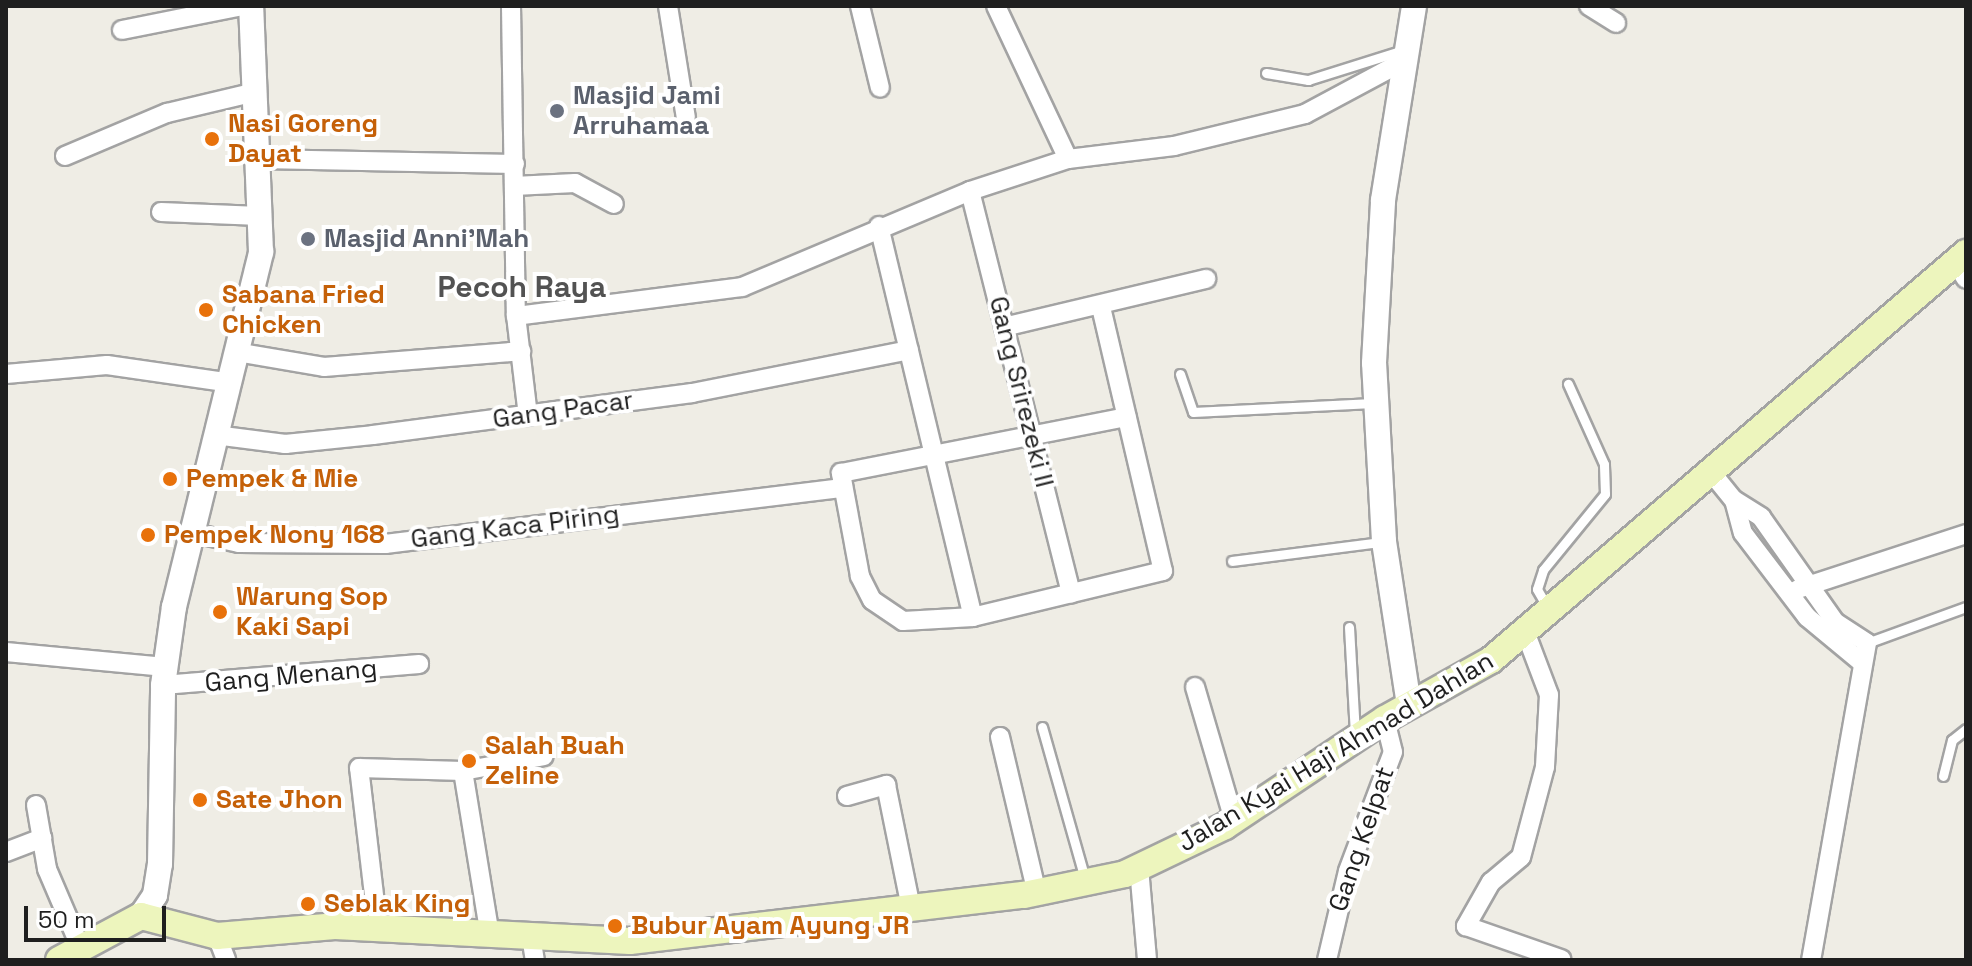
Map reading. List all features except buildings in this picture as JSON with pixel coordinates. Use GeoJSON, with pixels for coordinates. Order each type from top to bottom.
{"type":"FeatureCollection","features":[{"type":"Feature","properties":{"kind":"main road","name":"Jalan Kyai Haji Ahmad Dahlan"},"geometry":{"type":"LineString","coordinates":[[141,916],[222,948],[378,929],[490,935],[533,948],[661,939],[1037,893],[1087,886],[1139,868],[1234,820],[1385,719],[1526,634],[1549,610],[1711,472],[1962,265]]}},
{"type":"Feature","properties":{"kind":"main road"},"geometry":{"type":"LineString","coordinates":[[70,953],[141,916]]}},
{"type":"Feature","properties":{"kind":"street"},"geometry":{"type":"LineString","coordinates":[[122,30],[242,6]]}},
{"type":"Feature","properties":{"kind":"street"},"geometry":{"type":"LineString","coordinates":[[141,916],[155,895],[160,864],[164,676],[189,532],[215,435],[242,353],[260,216],[260,159],[251,6]]}},
{"type":"Feature","properties":{"kind":"street"},"geometry":{"type":"LineString","coordinates":[[511,6],[516,316],[528,416]]}},
{"type":"Feature","properties":{"kind":"street"},"geometry":{"type":"LineString","coordinates":[[668,6],[686,118]]}},
{"type":"Feature","properties":{"kind":"street"},"geometry":{"type":"LineString","coordinates":[[860,6],[880,88]]}},
{"type":"Feature","properties":{"kind":"street"},"geometry":{"type":"LineString","coordinates":[[996,6],[1068,159]]}},
{"type":"Feature","properties":{"kind":"street"},"geometry":{"type":"LineString","coordinates":[[1409,705],[1384,541],[1374,403],[1376,277],[1401,56],[1414,6]]}},
{"type":"Feature","properties":{"kind":"street"},"geometry":{"type":"LineString","coordinates":[[1589,6],[1616,23]]}},
{"type":"Feature","properties":{"kind":"street"},"geometry":{"type":"LineString","coordinates":[[516,316],[742,287],[879,226],[970,191],[1068,159],[1174,146],[1305,114],[1401,56]]}},
{"type":"Feature","properties":{"kind":"street"},"geometry":{"type":"LineString","coordinates":[[65,156],[167,113],[256,92]]}},
{"type":"Feature","properties":{"kind":"street"},"geometry":{"type":"LineString","coordinates":[[260,159],[515,164]]}},
{"type":"Feature","properties":{"kind":"street"},"geometry":{"type":"LineString","coordinates":[[514,186],[575,183],[614,204]]}},
{"type":"Feature","properties":{"kind":"street","name":"Gang Srirezeki II"},"geometry":{"type":"LineString","coordinates":[[970,191],[1071,594]]}},
{"type":"Feature","properties":{"kind":"street"},"geometry":{"type":"LineString","coordinates":[[161,212],[260,216]]}},
{"type":"Feature","properties":{"kind":"street"},"geometry":{"type":"LineString","coordinates":[[879,226],[973,617]]}},
{"type":"Feature","properties":{"kind":"street"},"geometry":{"type":"LineString","coordinates":[[1004,327],[1101,307],[1206,279]]}},
{"type":"Feature","properties":{"kind":"street"},"geometry":{"type":"LineString","coordinates":[[1101,307],[1166,566],[1071,594],[973,617],[893,619],[860,576],[841,488],[845,471],[1127,417]]}},
{"type":"Feature","properties":{"kind":"street","name":"Gang Pacar"},"geometry":{"type":"LineString","coordinates":[[215,435],[285,444],[528,416],[909,350]]}},
{"type":"Feature","properties":{"kind":"street"},"geometry":{"type":"LineString","coordinates":[[242,353],[324,367],[521,351]]}},
{"type":"Feature","properties":{"kind":"street"},"geometry":{"type":"LineString","coordinates":[[12,373],[107,365],[232,383]]}},
{"type":"Feature","properties":{"kind":"street"},"geometry":{"type":"LineString","coordinates":[[1711,472],[1734,500],[1761,517],[1835,622],[1864,652]]}},
{"type":"Feature","properties":{"kind":"street","name":"Gang Kaca Piring"},"geometry":{"type":"LineString","coordinates":[[189,532],[239,543],[385,544],[841,488]]}},
{"type":"Feature","properties":{"kind":"street"},"geometry":{"type":"LineString","coordinates":[[1734,500],[1743,533],[1823,636],[1864,652]]}},
{"type":"Feature","properties":{"kind":"street"},"geometry":{"type":"LineString","coordinates":[[1789,591],[1966,534]]}},
{"type":"Feature","properties":{"kind":"street"},"geometry":{"type":"LineString","coordinates":[[1526,634],[1549,695],[1545,767],[1521,857],[1491,882],[1466,926],[1561,959]]}},
{"type":"Feature","properties":{"kind":"street","name":"Gang Menang"},"geometry":{"type":"LineString","coordinates":[[6,652],[164,676],[419,664]]}},
{"type":"Feature","properties":{"kind":"street"},"geometry":{"type":"LineString","coordinates":[[1811,960],[1864,652]]}},
{"type":"Feature","properties":{"kind":"street"},"geometry":{"type":"LineString","coordinates":[[1195,687],[1234,820]]}},
{"type":"Feature","properties":{"kind":"street","name":"Gang Kelpat"},"geometry":{"type":"LineString","coordinates":[[1327,960],[1348,871],[1393,752],[1385,719]]}},
{"type":"Feature","properties":{"kind":"street"},"geometry":{"type":"LineString","coordinates":[[1000,737],[1037,893]]}},
{"type":"Feature","properties":{"kind":"street"},"geometry":{"type":"LineString","coordinates":[[378,929],[359,768],[463,771],[544,756]]}},
{"type":"Feature","properties":{"kind":"street"},"geometry":{"type":"LineString","coordinates":[[463,771],[490,935]]}},
{"type":"Feature","properties":{"kind":"street"},"geometry":{"type":"LineString","coordinates":[[847,796],[886,785],[911,908]]}},
{"type":"Feature","properties":{"kind":"street"},"geometry":{"type":"LineString","coordinates":[[36,805],[47,869],[70,953]]}},
{"type":"Feature","properties":{"kind":"street"},"geometry":{"type":"LineString","coordinates":[[6,852],[42,838]]}},
{"type":"Feature","properties":{"kind":"street"},"geometry":{"type":"LineString","coordinates":[[1139,868],[1147,960]]}},
{"type":"Feature","properties":{"kind":"lane"},"geometry":{"type":"LineString","coordinates":[[1266,73],[1308,80],[1401,56]]}},
{"type":"Feature","properties":{"kind":"lane"},"geometry":{"type":"LineString","coordinates":[[1180,374],[1193,412],[1374,403]]}},
{"type":"Feature","properties":{"kind":"lane"},"geometry":{"type":"LineString","coordinates":[[1549,610],[1537,589],[1543,570],[1605,494],[1604,464],[1568,384]]}},
{"type":"Feature","properties":{"kind":"lane"},"geometry":{"type":"LineString","coordinates":[[1232,561],[1384,541]]}},
{"type":"Feature","properties":{"kind":"lane"},"geometry":{"type":"LineString","coordinates":[[1864,652],[1966,607]]}},
{"type":"Feature","properties":{"kind":"lane"},"geometry":{"type":"LineString","coordinates":[[1349,627],[1355,739]]}},
{"type":"Feature","properties":{"kind":"lane"},"geometry":{"type":"LineString","coordinates":[[1042,727],[1087,886]]}},
{"type":"Feature","properties":{"kind":"lane"},"geometry":{"type":"LineString","coordinates":[[1943,776],[1952,740],[1966,729]]}},
{"type":"Feature","properties":{"kind":"place","name":"Masjid Jami Arruhamaa"},"geometry":{"type":"Point","coordinates":[557,111]}},
{"type":"Feature","properties":{"kind":"place","name":"Nasi Goreng Dayat"},"geometry":{"type":"Point","coordinates":[212,139]}},
{"type":"Feature","properties":{"kind":"place","name":"Masjid Anni'Mah"},"geometry":{"type":"Point","coordinates":[308,239]}},
{"type":"Feature","properties":{"kind":"place","name":"Sabana Fried Chicken"},"geometry":{"type":"Point","coordinates":[206,310]}},
{"type":"Feature","properties":{"kind":"place","name":"Pempek & Mie"},"geometry":{"type":"Point","coordinates":[170,479]}},
{"type":"Feature","properties":{"kind":"place","name":"Pempek Nony 168"},"geometry":{"type":"Point","coordinates":[148,535]}},
{"type":"Feature","properties":{"kind":"place","name":"Warung Sop Kaki Sapi"},"geometry":{"type":"Point","coordinates":[220,612]}},
{"type":"Feature","properties":{"kind":"place","name":"Salah Buah Zeline"},"geometry":{"type":"Point","coordinates":[469,761]}},
{"type":"Feature","properties":{"kind":"place","name":"Sate Jhon"},"geometry":{"type":"Point","coordinates":[200,800]}},
{"type":"Feature","properties":{"kind":"place","name":"Seblak King"},"geometry":{"type":"Point","coordinates":[308,904]}},
{"type":"Feature","properties":{"kind":"place","name":"Bubur Ayam Ayung JR"},"geometry":{"type":"Point","coordinates":[615,926]}},
{"type":"Feature","properties":{"kind":"district","name":"Pecoh Raya"},"geometry":{"type":"Point","coordinates":[522,287]}}]}
